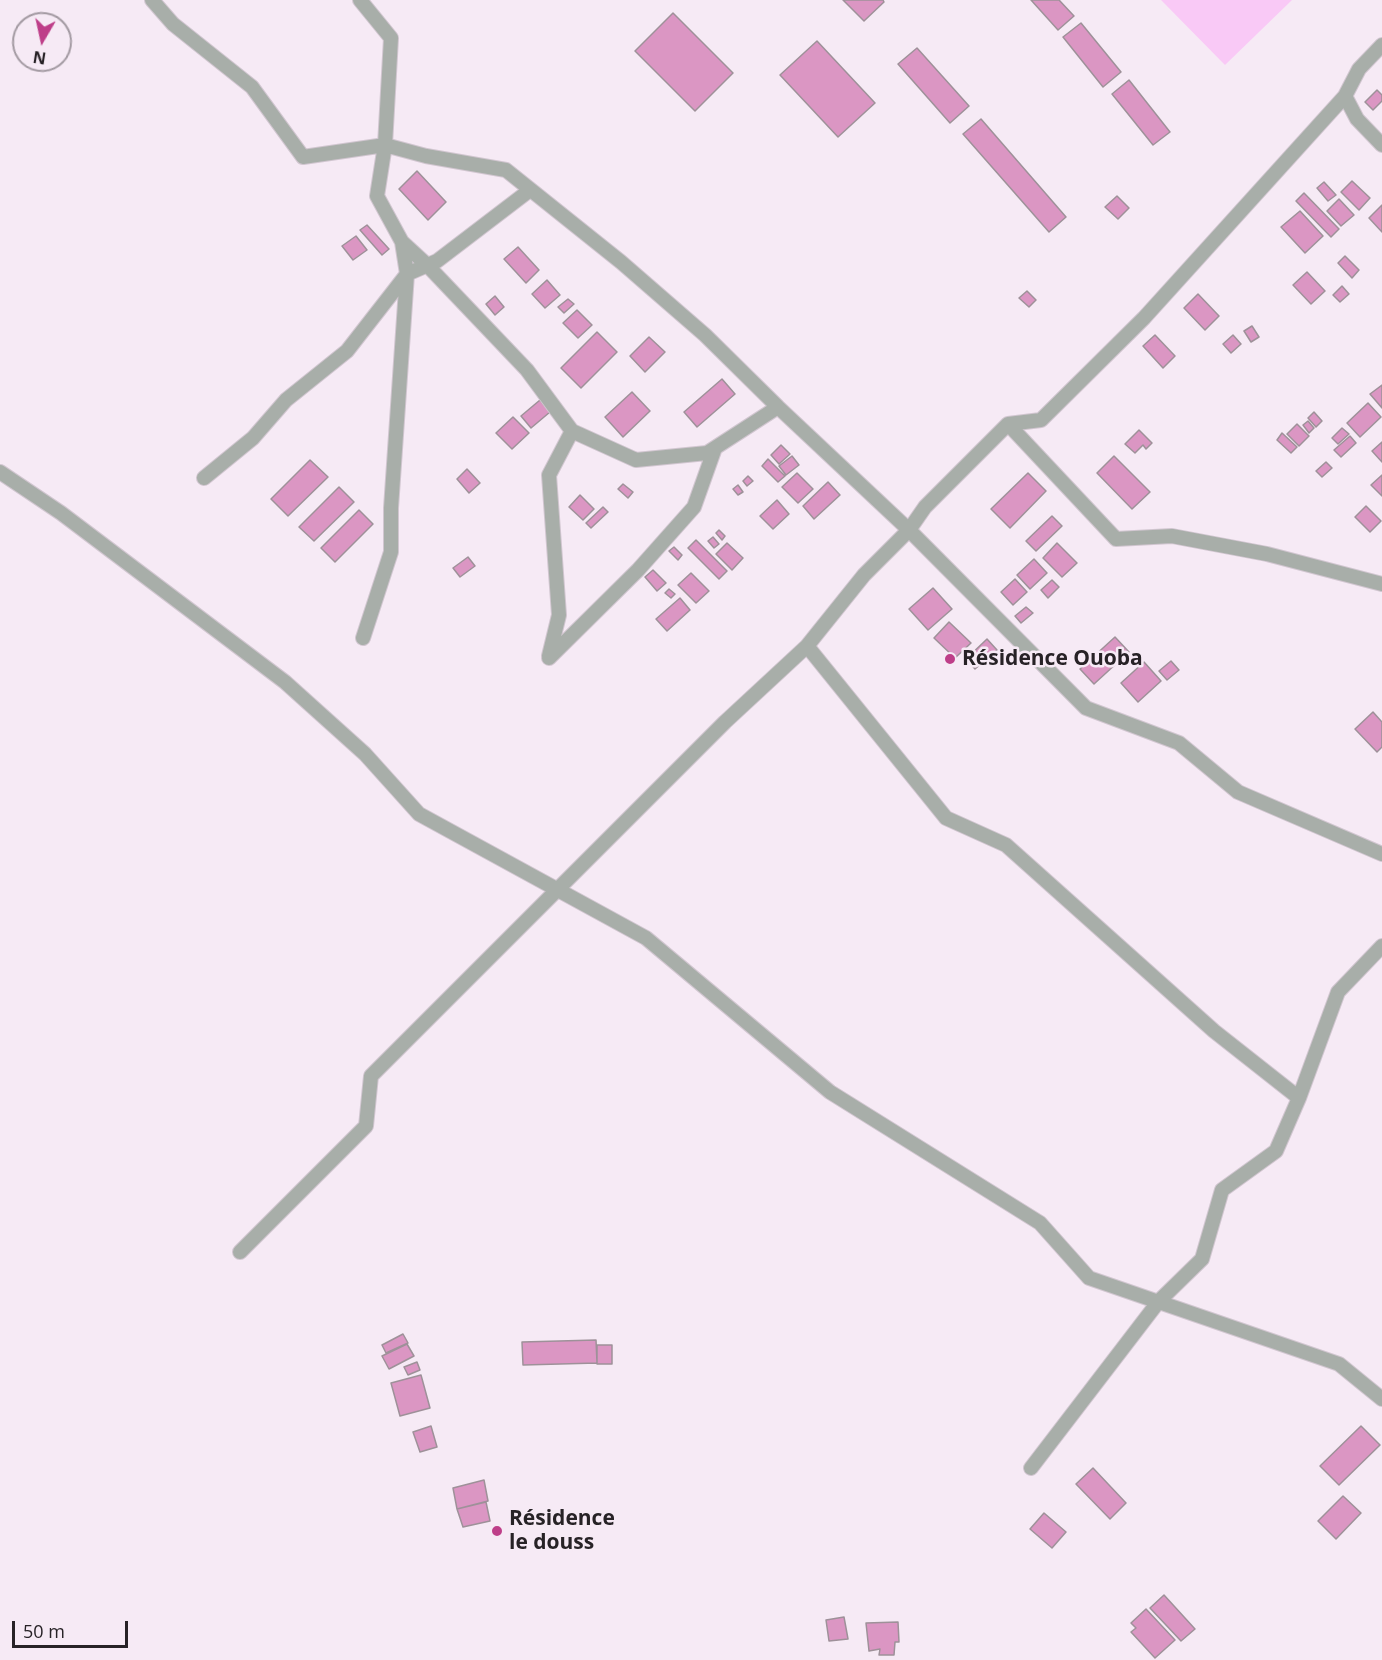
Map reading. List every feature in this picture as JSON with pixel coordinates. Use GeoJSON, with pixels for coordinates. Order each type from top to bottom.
{"type":"FeatureCollection","features":[{"type":"Feature","properties":{"kind":"street"},"geometry":{"type":"LineString","coordinates":[[152,0],[173,24],[252,87],[303,157],[385,145],[426,156],[506,170],[705,335],[778,408],[909,530],[1086,708],[1179,743],[1238,792],[1382,854]]}},
{"type":"Feature","properties":{"kind":"street"},"geometry":{"type":"LineString","coordinates":[[360,0],[391,38],[385,145],[377,196],[402,243],[407,274],[391,508],[391,552],[363,638]]}},
{"type":"Feature","properties":{"kind":"street"},"geometry":{"type":"LineString","coordinates":[[240,1252],[366,1126],[371,1076],[725,722],[807,646],[864,575],[909,530],[925,507],[1008,424],[1041,420],[1144,318],[1345,96],[1359,69],[1382,45]]}},
{"type":"Feature","properties":{"kind":"street"},"geometry":{"type":"LineString","coordinates":[[1345,96],[1357,118],[1382,145]]}},
{"type":"Feature","properties":{"kind":"street"},"geometry":{"type":"LineString","coordinates":[[204,478],[254,438],[286,400],[347,351],[407,274],[437,261],[530,190]]}},
{"type":"Feature","properties":{"kind":"street"},"geometry":{"type":"LineString","coordinates":[[402,243],[427,265],[527,369],[572,431],[636,460],[707,453],[778,408]]}},
{"type":"Feature","properties":{"kind":"street"},"geometry":{"type":"LineString","coordinates":[[1008,424],[1116,539],[1172,536],[1267,554],[1382,584]]}},
{"type":"Feature","properties":{"kind":"street"},"geometry":{"type":"LineString","coordinates":[[572,431],[549,475],[559,615],[549,658],[638,570],[694,507],[715,448]]}},
{"type":"Feature","properties":{"kind":"street"},"geometry":{"type":"LineString","coordinates":[[0,472],[62,513],[285,682],[365,754],[419,814],[646,938],[830,1092],[1040,1223],[1089,1278],[1339,1364],[1382,1399]]}},
{"type":"Feature","properties":{"kind":"street"},"geometry":{"type":"LineString","coordinates":[[807,646],[946,818],[1006,845],[1214,1030],[1299,1098]]}},
{"type":"Feature","properties":{"kind":"street"},"geometry":{"type":"LineString","coordinates":[[1031,1468],[1159,1301],[1202,1258],[1222,1190],[1276,1151],[1299,1098],[1338,992],[1382,946]]}},
{"type":"Feature","properties":{"kind":"shaded area"},"geometry":{"type":"Polygon","coordinates":[[[1161,0],[1292,0],[1225,65],[1161,0]]]}},
{"type":"Feature","properties":{"kind":"building"},"geometry":{"type":"Polygon","coordinates":[[[843,0],[883,0],[884,2],[864,21],[843,0]]]}},
{"type":"Feature","properties":{"kind":"building"},"geometry":{"type":"Polygon","coordinates":[[[1031,0],[1059,0],[1074,16],[1058,30],[1031,0]]]}},
{"type":"Feature","properties":{"kind":"building"},"geometry":{"type":"Polygon","coordinates":[[[673,13],[733,73],[695,111],[635,51],[673,13]]]}},
{"type":"Feature","properties":{"kind":"building"},"geometry":{"type":"Polygon","coordinates":[[[1081,23],[1121,72],[1103,87],[1063,37],[1081,23]]]}},
{"type":"Feature","properties":{"kind":"building"},"geometry":{"type":"Polygon","coordinates":[[[817,41],[875,103],[838,137],[780,75],[817,41]]]}},
{"type":"Feature","properties":{"kind":"building"},"geometry":{"type":"Polygon","coordinates":[[[917,48],[969,106],[950,123],[898,64],[917,48]]]}},
{"type":"Feature","properties":{"kind":"building"},"geometry":{"type":"Polygon","coordinates":[[[1129,80],[1170,132],[1153,145],[1112,94],[1129,80]]]}},
{"type":"Feature","properties":{"kind":"building"},"geometry":{"type":"Polygon","coordinates":[[[1377,90],[1382,95],[1382,101],[1373,110],[1365,102],[1377,90]]]}},
{"type":"Feature","properties":{"kind":"building"},"geometry":{"type":"Polygon","coordinates":[[[981,119],[1066,217],[1049,232],[963,134],[981,119]]]}},
{"type":"Feature","properties":{"kind":"building"},"geometry":{"type":"Polygon","coordinates":[[[417,171],[446,202],[428,220],[399,189],[417,171]]]}},
{"type":"Feature","properties":{"kind":"building"},"geometry":{"type":"Polygon","coordinates":[[[1352,181],[1370,198],[1359,210],[1341,192],[1352,181]]]}},
{"type":"Feature","properties":{"kind":"building"},"geometry":{"type":"Polygon","coordinates":[[[1324,182],[1336,195],[1328,201],[1317,188],[1324,182]]]}},
{"type":"Feature","properties":{"kind":"building"},"geometry":{"type":"Polygon","coordinates":[[[1304,193],[1339,229],[1331,237],[1296,201],[1304,193]]]}},
{"type":"Feature","properties":{"kind":"building"},"geometry":{"type":"Polygon","coordinates":[[[1117,196],[1129,208],[1118,219],[1105,207],[1117,196]]]}},
{"type":"Feature","properties":{"kind":"building"},"geometry":{"type":"Polygon","coordinates":[[[1339,199],[1354,215],[1341,226],[1327,211],[1339,199]]]}},
{"type":"Feature","properties":{"kind":"building"},"geometry":{"type":"Polygon","coordinates":[[[1382,205],[1382,232],[1369,218],[1382,205]]]}},
{"type":"Feature","properties":{"kind":"building"},"geometry":{"type":"Polygon","coordinates":[[[1300,211],[1323,236],[1305,253],[1281,227],[1300,211]]]}},
{"type":"Feature","properties":{"kind":"building"},"geometry":{"type":"Polygon","coordinates":[[[367,225],[389,249],[382,255],[360,230],[367,225]]]}},
{"type":"Feature","properties":{"kind":"building"},"geometry":{"type":"Polygon","coordinates":[[[356,236],[367,250],[353,260],[342,246],[356,236]]]}},
{"type":"Feature","properties":{"kind":"building"},"geometry":{"type":"Polygon","coordinates":[[[518,247],[539,270],[526,283],[504,259],[518,247]]]}},
{"type":"Feature","properties":{"kind":"building"},"geometry":{"type":"Polygon","coordinates":[[[1345,256],[1359,270],[1352,278],[1338,263],[1345,256]]]}},
{"type":"Feature","properties":{"kind":"building"},"geometry":{"type":"Polygon","coordinates":[[[1307,272],[1325,291],[1311,304],[1293,285],[1307,272]]]}},
{"type":"Feature","properties":{"kind":"building"},"geometry":{"type":"Polygon","coordinates":[[[547,280],[560,295],[545,308],[532,294],[547,280]]]}},
{"type":"Feature","properties":{"kind":"building"},"geometry":{"type":"Polygon","coordinates":[[[1342,286],[1349,294],[1340,302],[1333,295],[1342,286]]]}},
{"type":"Feature","properties":{"kind":"building"},"geometry":{"type":"Polygon","coordinates":[[[1027,291],[1036,300],[1029,307],[1019,298],[1027,291]]]}},
{"type":"Feature","properties":{"kind":"building"},"geometry":{"type":"Polygon","coordinates":[[[1198,294],[1219,316],[1205,330],[1184,308],[1198,294]]]}},
{"type":"Feature","properties":{"kind":"building"},"geometry":{"type":"Polygon","coordinates":[[[495,296],[504,307],[495,315],[486,304],[495,296]]]}},
{"type":"Feature","properties":{"kind":"building"},"geometry":{"type":"Polygon","coordinates":[[[568,299],[574,304],[564,313],[558,307],[568,299]]]}},
{"type":"Feature","properties":{"kind":"building"},"geometry":{"type":"Polygon","coordinates":[[[577,310],[592,325],[578,338],[563,323],[577,310]]]}},
{"type":"Feature","properties":{"kind":"building"},"geometry":{"type":"Polygon","coordinates":[[[1252,326],[1259,337],[1251,342],[1244,331],[1252,326]]]}},
{"type":"Feature","properties":{"kind":"building"},"geometry":{"type":"Polygon","coordinates":[[[597,332],[617,352],[581,388],[561,368],[597,332]]]}},
{"type":"Feature","properties":{"kind":"building"},"geometry":{"type":"Polygon","coordinates":[[[1155,335],[1175,356],[1163,368],[1143,346],[1155,335]]]}},
{"type":"Feature","properties":{"kind":"building"},"geometry":{"type":"Polygon","coordinates":[[[1233,335],[1241,344],[1231,353],[1223,344],[1233,335]]]}},
{"type":"Feature","properties":{"kind":"building"},"geometry":{"type":"Polygon","coordinates":[[[649,337],[665,352],[645,372],[630,356],[649,337]]]}},
{"type":"Feature","properties":{"kind":"building"},"geometry":{"type":"Polygon","coordinates":[[[722,379],[735,394],[697,427],[684,412],[722,379]]]}},
{"type":"Feature","properties":{"kind":"building"},"geometry":{"type":"Polygon","coordinates":[[[1382,385],[1382,408],[1370,394],[1382,385]]]}},
{"type":"Feature","properties":{"kind":"building"},"geometry":{"type":"Polygon","coordinates":[[[632,392],[650,411],[623,437],[605,417],[632,392]]]}},
{"type":"Feature","properties":{"kind":"building"},"geometry":{"type":"Polygon","coordinates":[[[540,400],[550,412],[531,428],[521,416],[540,400]]]}},
{"type":"Feature","properties":{"kind":"building"},"geometry":{"type":"Polygon","coordinates":[[[1368,403],[1381,417],[1360,437],[1347,423],[1368,403]]]}},
{"type":"Feature","properties":{"kind":"building"},"geometry":{"type":"Polygon","coordinates":[[[1314,412],[1322,421],[1316,427],[1308,418],[1314,412]]]}},
{"type":"Feature","properties":{"kind":"building"},"geometry":{"type":"Polygon","coordinates":[[[513,417],[529,433],[512,449],[496,433],[513,417]]]}},
{"type":"Feature","properties":{"kind":"building"},"geometry":{"type":"Polygon","coordinates":[[[1308,421],[1314,428],[1309,433],[1303,425],[1308,421]]]}},
{"type":"Feature","properties":{"kind":"building"},"geometry":{"type":"Polygon","coordinates":[[[1297,424],[1309,436],[1299,446],[1287,434],[1297,424]]]}},
{"type":"Feature","properties":{"kind":"building"},"geometry":{"type":"Polygon","coordinates":[[[1342,428],[1349,434],[1338,444],[1332,438],[1342,428]]]}},
{"type":"Feature","properties":{"kind":"building"},"geometry":{"type":"Polygon","coordinates":[[[1139,430],[1152,443],[1146,449],[1143,445],[1135,453],[1125,444],[1139,430]]]}},
{"type":"Feature","properties":{"kind":"building"},"geometry":{"type":"Polygon","coordinates":[[[1282,433],[1297,447],[1291,453],[1277,440],[1282,433]]]}},
{"type":"Feature","properties":{"kind":"building"},"geometry":{"type":"Polygon","coordinates":[[[1350,436],[1356,443],[1341,457],[1334,450],[1350,436]]]}},
{"type":"Feature","properties":{"kind":"building"},"geometry":{"type":"Polygon","coordinates":[[[1382,442],[1382,462],[1372,451],[1382,442]]]}},
{"type":"Feature","properties":{"kind":"building"},"geometry":{"type":"Polygon","coordinates":[[[781,445],[790,454],[779,464],[771,455],[781,445]]]}},
{"type":"Feature","properties":{"kind":"building"},"geometry":{"type":"Polygon","coordinates":[[[792,456],[799,465],[786,475],[779,466],[792,456]]]}},
{"type":"Feature","properties":{"kind":"building"},"geometry":{"type":"Polygon","coordinates":[[[1114,456],[1150,492],[1132,509],[1097,473],[1114,456]]]}},
{"type":"Feature","properties":{"kind":"building"},"geometry":{"type":"Polygon","coordinates":[[[768,459],[785,476],[778,482],[762,466],[768,459]]]}},
{"type":"Feature","properties":{"kind":"building"},"geometry":{"type":"Polygon","coordinates":[[[310,460],[328,477],[288,516],[271,499],[310,460]]]}},
{"type":"Feature","properties":{"kind":"building"},"geometry":{"type":"Polygon","coordinates":[[[1326,462],[1332,468],[1322,477],[1316,471],[1326,462]]]}},
{"type":"Feature","properties":{"kind":"building"},"geometry":{"type":"Polygon","coordinates":[[[467,469],[480,483],[469,493],[457,479],[467,469]]]}},
{"type":"Feature","properties":{"kind":"building"},"geometry":{"type":"Polygon","coordinates":[[[797,473],[813,489],[798,503],[782,487],[797,473]]]}},
{"type":"Feature","properties":{"kind":"building"},"geometry":{"type":"Polygon","coordinates":[[[1028,473],[1046,491],[1010,528],[991,509],[1028,473]]]}},
{"type":"Feature","properties":{"kind":"building"},"geometry":{"type":"Polygon","coordinates":[[[1382,475],[1382,496],[1371,485],[1382,475]]]}},
{"type":"Feature","properties":{"kind":"building"},"geometry":{"type":"Polygon","coordinates":[[[748,476],[753,481],[747,486],[743,481],[748,476]]]}},
{"type":"Feature","properties":{"kind":"building"},"geometry":{"type":"Polygon","coordinates":[[[828,482],[840,495],[814,519],[803,506],[828,482]]]}},
{"type":"Feature","properties":{"kind":"building"},"geometry":{"type":"Polygon","coordinates":[[[623,484],[633,492],[628,498],[618,489],[623,484]]]}},
{"type":"Feature","properties":{"kind":"building"},"geometry":{"type":"Polygon","coordinates":[[[738,485],[743,492],[738,495],[733,489],[738,485]]]}},
{"type":"Feature","properties":{"kind":"building"},"geometry":{"type":"Polygon","coordinates":[[[339,487],[354,502],[314,541],[299,527],[339,487]]]}},
{"type":"Feature","properties":{"kind":"building"},"geometry":{"type":"Polygon","coordinates":[[[580,495],[594,509],[583,520],[569,507],[580,495]]]}},
{"type":"Feature","properties":{"kind":"building"},"geometry":{"type":"Polygon","coordinates":[[[777,500],[789,514],[773,529],[760,516],[777,500]]]}},
{"type":"Feature","properties":{"kind":"building"},"geometry":{"type":"Polygon","coordinates":[[[1366,506],[1381,521],[1370,532],[1355,517],[1366,506]]]}},
{"type":"Feature","properties":{"kind":"building"},"geometry":{"type":"Polygon","coordinates":[[[603,507],[608,512],[591,528],[586,523],[603,507]]]}},
{"type":"Feature","properties":{"kind":"building"},"geometry":{"type":"Polygon","coordinates":[[[359,510],[373,524],[335,562],[321,548],[359,510]]]}},
{"type":"Feature","properties":{"kind":"building"},"geometry":{"type":"Polygon","coordinates":[[[1052,516],[1062,526],[1036,551],[1026,541],[1052,516]]]}},
{"type":"Feature","properties":{"kind":"building"},"geometry":{"type":"Polygon","coordinates":[[[719,530],[725,536],[722,540],[716,533],[719,530]]]}},
{"type":"Feature","properties":{"kind":"building"},"geometry":{"type":"Polygon","coordinates":[[[713,537],[719,544],[714,548],[708,541],[713,537]]]}},
{"type":"Feature","properties":{"kind":"building"},"geometry":{"type":"Polygon","coordinates":[[[696,540],[727,571],[719,579],[688,548],[696,540]]]}},
{"type":"Feature","properties":{"kind":"building"},"geometry":{"type":"Polygon","coordinates":[[[727,543],[743,558],[732,570],[716,554],[727,543]]]}},
{"type":"Feature","properties":{"kind":"building"},"geometry":{"type":"Polygon","coordinates":[[[1057,543],[1077,563],[1062,577],[1043,558],[1057,543]]]}},
{"type":"Feature","properties":{"kind":"building"},"geometry":{"type":"Polygon","coordinates":[[[674,547],[682,555],[678,560],[669,551],[674,547]]]}},
{"type":"Feature","properties":{"kind":"building"},"geometry":{"type":"Polygon","coordinates":[[[468,557],[475,566],[460,577],[453,568],[468,557]]]}},
{"type":"Feature","properties":{"kind":"building"},"geometry":{"type":"Polygon","coordinates":[[[1034,559],[1047,573],[1030,589],[1017,575],[1034,559]]]}},
{"type":"Feature","properties":{"kind":"building"},"geometry":{"type":"Polygon","coordinates":[[[653,570],[666,583],[657,591],[645,577],[653,570]]]}},
{"type":"Feature","properties":{"kind":"building"},"geometry":{"type":"Polygon","coordinates":[[[691,573],[709,591],[696,603],[678,585],[691,573]]]}},
{"type":"Feature","properties":{"kind":"building"},"geometry":{"type":"Polygon","coordinates":[[[1015,579],[1027,592],[1013,605],[1001,592],[1015,579]]]}},
{"type":"Feature","properties":{"kind":"building"},"geometry":{"type":"Polygon","coordinates":[[[1052,580],[1059,587],[1048,598],[1041,590],[1052,580]]]}},
{"type":"Feature","properties":{"kind":"building"},"geometry":{"type":"Polygon","coordinates":[[[933,588],[952,609],[928,630],[909,609],[933,588]]]}},
{"type":"Feature","properties":{"kind":"building"},"geometry":{"type":"Polygon","coordinates":[[[669,589],[675,594],[671,598],[665,593],[669,589]]]}},
{"type":"Feature","properties":{"kind":"building"},"geometry":{"type":"Polygon","coordinates":[[[680,598],[690,610],[667,631],[656,619],[680,598]]]}},
{"type":"Feature","properties":{"kind":"building"},"geometry":{"type":"Polygon","coordinates":[[[1026,607],[1033,613],[1021,623],[1015,616],[1026,607]]]}},
{"type":"Feature","properties":{"kind":"building"},"geometry":{"type":"Polygon","coordinates":[[[949,622],[971,643],[955,658],[934,638],[949,622]]]}},
{"type":"Feature","properties":{"kind":"building"},"geometry":{"type":"Polygon","coordinates":[[[1115,637],[1129,652],[1094,684],[1080,669],[1115,637]]]}},
{"type":"Feature","properties":{"kind":"building"},"geometry":{"type":"Polygon","coordinates":[[[987,639],[997,650],[975,669],[966,659],[987,639]]]}},
{"type":"Feature","properties":{"kind":"building"},"geometry":{"type":"Polygon","coordinates":[[[1171,661],[1179,670],[1167,680],[1159,671],[1171,661]]]}},
{"type":"Feature","properties":{"kind":"building"},"geometry":{"type":"Polygon","coordinates":[[[1144,662],[1161,681],[1138,702],[1121,683],[1144,662]]]}},
{"type":"Feature","properties":{"kind":"building"},"geometry":{"type":"Polygon","coordinates":[[[1373,712],[1382,722],[1382,747],[1377,752],[1355,729],[1373,712]]]}},
{"type":"Feature","properties":{"kind":"building"},"geometry":{"type":"Polygon","coordinates":[[[403,1334],[408,1343],[386,1353],[382,1345],[403,1334]]]}},
{"type":"Feature","properties":{"kind":"building"},"geometry":{"type":"Polygon","coordinates":[[[596,1340],[597,1363],[523,1365],[522,1342],[596,1340]]]}},
{"type":"Feature","properties":{"kind":"building"},"geometry":{"type":"Polygon","coordinates":[[[407,1344],[414,1356],[389,1369],[382,1356],[407,1344]]]}},
{"type":"Feature","properties":{"kind":"building"},"geometry":{"type":"Polygon","coordinates":[[[597,1345],[612,1345],[612,1364],[597,1364],[597,1345]]]}},
{"type":"Feature","properties":{"kind":"building"},"geometry":{"type":"Polygon","coordinates":[[[417,1362],[420,1370],[408,1375],[404,1367],[417,1362]]]}},
{"type":"Feature","properties":{"kind":"building"},"geometry":{"type":"Polygon","coordinates":[[[421,1375],[430,1408],[400,1416],[391,1383],[421,1375]]]}},
{"type":"Feature","properties":{"kind":"building"},"geometry":{"type":"Polygon","coordinates":[[[431,1426],[437,1447],[420,1452],[413,1432],[431,1426]]]}},
{"type":"Feature","properties":{"kind":"building"},"geometry":{"type":"Polygon","coordinates":[[[1361,1426],[1380,1445],[1339,1485],[1320,1466],[1361,1426]]]}},
{"type":"Feature","properties":{"kind":"building"},"geometry":{"type":"Polygon","coordinates":[[[1093,1468],[1126,1503],[1110,1519],[1076,1484],[1093,1468]]]}},
{"type":"Feature","properties":{"kind":"building"},"geometry":{"type":"Polygon","coordinates":[[[484,1480],[488,1501],[457,1509],[453,1488],[484,1480]]]}},
{"type":"Feature","properties":{"kind":"building"},"geometry":{"type":"Polygon","coordinates":[[[1343,1496],[1361,1513],[1336,1539],[1318,1521],[1343,1496]]]}},
{"type":"Feature","properties":{"kind":"building"},"geometry":{"type":"Polygon","coordinates":[[[486,1502],[490,1521],[463,1527],[457,1509],[486,1502]]]}},
{"type":"Feature","properties":{"kind":"building"},"geometry":{"type":"Polygon","coordinates":[[[1044,1513],[1066,1532],[1052,1548],[1030,1529],[1044,1513]]]}},
{"type":"Feature","properties":{"kind":"building"},"geometry":{"type":"Polygon","coordinates":[[[1164,1595],[1195,1629],[1181,1641],[1150,1608],[1164,1595]]]}},
{"type":"Feature","properties":{"kind":"building"},"geometry":{"type":"Polygon","coordinates":[[[1146,1609],[1175,1640],[1155,1658],[1131,1632],[1136,1628],[1131,1623],[1146,1609]]]}},
{"type":"Feature","properties":{"kind":"building"},"geometry":{"type":"Polygon","coordinates":[[[844,1617],[848,1639],[829,1641],[826,1620],[844,1617]]]}},
{"type":"Feature","properties":{"kind":"building"},"geometry":{"type":"Polygon","coordinates":[[[898,1622],[899,1642],[895,1642],[894,1655],[879,1655],[880,1649],[869,1651],[866,1623],[898,1622]]]}},
{"type":"Feature","properties":{"kind":"place","name":"Résidence Ouoba"},"geometry":{"type":"Point","coordinates":[950,659]}},
{"type":"Feature","properties":{"kind":"place","name":"Résidence le douss"},"geometry":{"type":"Point","coordinates":[497,1531]}}]}
